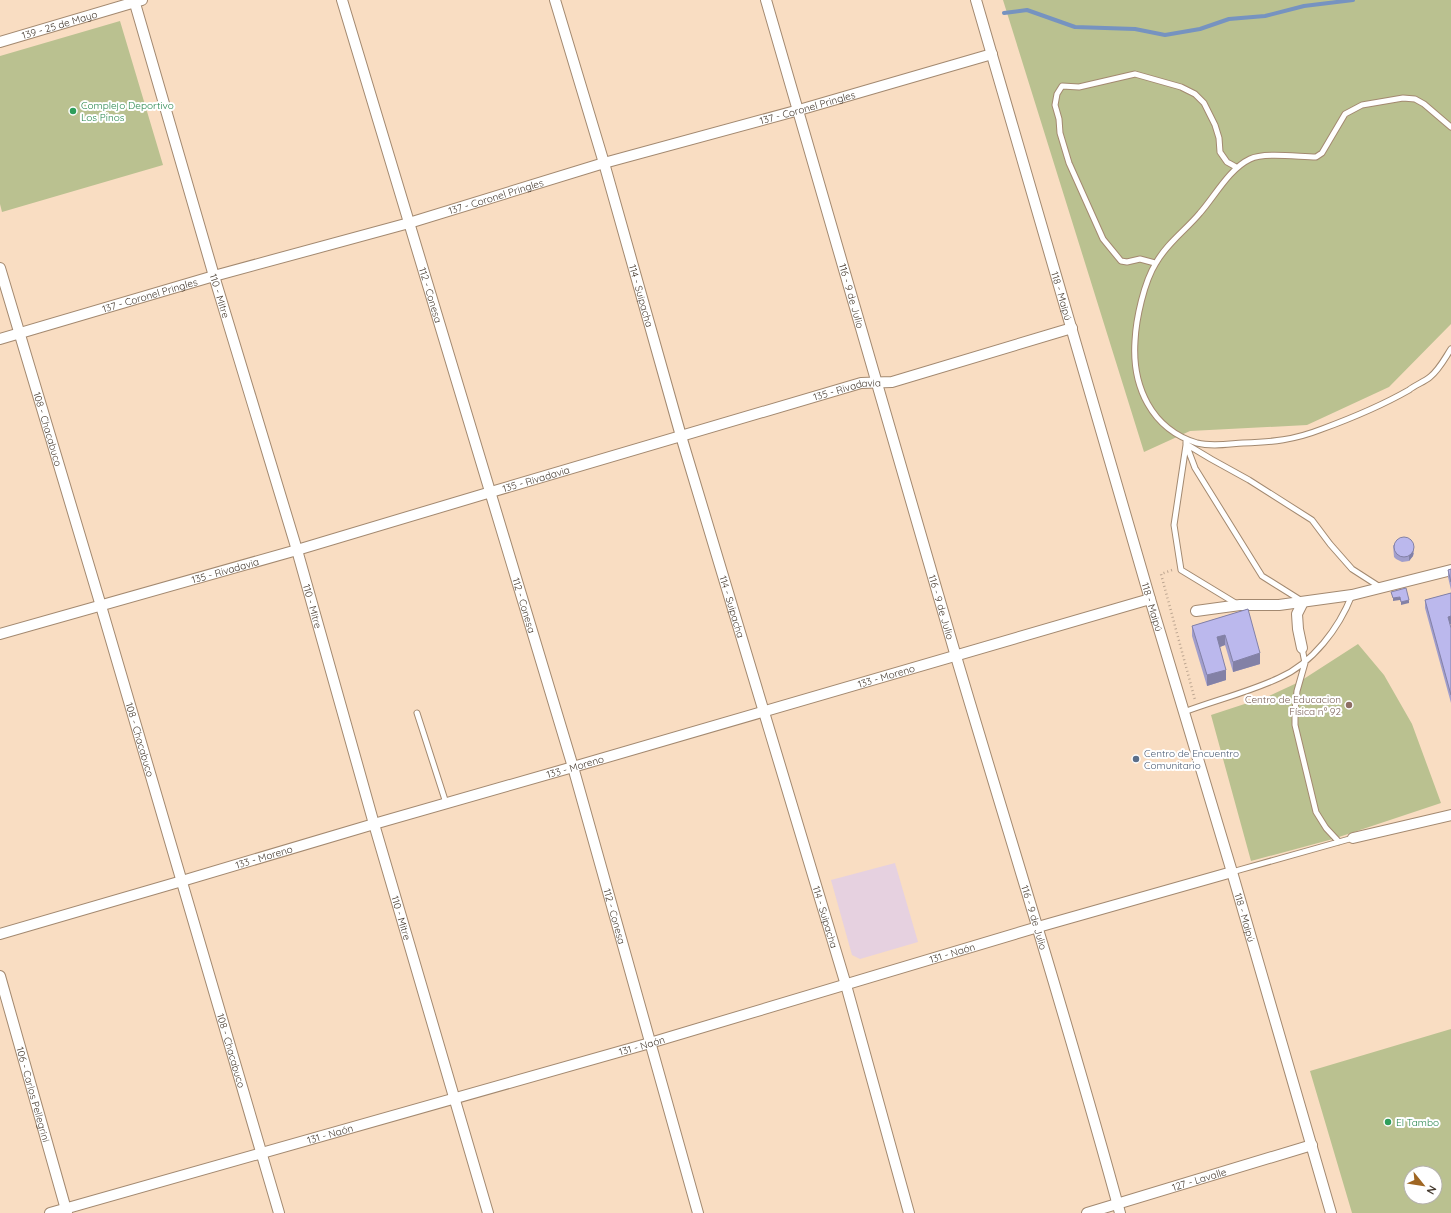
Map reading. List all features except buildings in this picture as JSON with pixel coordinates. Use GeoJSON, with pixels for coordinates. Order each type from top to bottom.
{"type":"FeatureCollection","features":[{"type":"Feature","properties":{"kind":"street","name":"112 - Conesa"},"geometry":{"type":"LineString","coordinates":[[342,0],[573,767],[698,1213]]}},
{"type":"Feature","properties":{"kind":"street","name":"114 - Suipacha"},"geometry":{"type":"LineString","coordinates":[[556,0],[604,163],[681,436],[846,985],[909,1213]]}},
{"type":"Feature","properties":{"kind":"street","name":"116 - 9 de Julio"},"geometry":{"type":"LineString","coordinates":[[766,0],[799,110],[876,382],[1038,927],[1119,1209]]}},
{"type":"Feature","properties":{"kind":"street","name":"118 - Maipú"},"geometry":{"type":"LineString","coordinates":[[976,0],[1150,599],[1232,872],[1331,1213]]}},
{"type":"Feature","properties":{"kind":"street","name":"139 - 25 de Mayo"},"geometry":{"type":"LineString","coordinates":[[0,42],[137,1]]}},
{"type":"Feature","properties":{"kind":"street","name":"110 - Mitre"},"geometry":{"type":"LineString","coordinates":[[137,1],[214,276],[297,550],[374,824],[488,1213]]}},
{"type":"Feature","properties":{"kind":"street","name":"137 - Coronel Pringles"},"geometry":{"type":"LineString","coordinates":[[0,339],[214,276],[409,223],[604,163],[799,110],[992,54]]}},
{"type":"Feature","properties":{"kind":"street","name":"108 - Chacabuco"},"geometry":{"type":"LineString","coordinates":[[0,268],[279,1213]]}},
{"type":"Feature","properties":{"kind":"street","name":"135 - Rivadavia"},"geometry":{"type":"LineString","coordinates":[[0,634],[297,550],[861,383],[892,382],[1072,328]]}},
{"type":"Feature","properties":{"kind":"street"},"geometry":{"type":"LineString","coordinates":[[1196,611],[1240,605],[1279,605],[1303,602],[1381,588],[1451,570]]}},
{"type":"Feature","properties":{"kind":"street","name":"133 - Moreno"},"geometry":{"type":"LineString","coordinates":[[0,934],[1150,599]]}},
{"type":"Feature","properties":{"kind":"street"},"geometry":{"type":"LineString","coordinates":[[1302,648],[1298,630],[1297,614],[1303,602]]}},
{"type":"Feature","properties":{"kind":"street"},"geometry":{"type":"LineString","coordinates":[[1353,838],[1451,815]]}},
{"type":"Feature","properties":{"kind":"street","name":"131 - Naón"},"geometry":{"type":"LineString","coordinates":[[50,1213],[66,1211],[261,1153],[650,1043],[1038,927],[1232,872]]}},
{"type":"Feature","properties":{"kind":"street","name":"106 - Carlos Pellegrini"},"geometry":{"type":"LineString","coordinates":[[0,976],[66,1211]]}},
{"type":"Feature","properties":{"kind":"street","name":"127 - Lavalle"},"geometry":{"type":"LineString","coordinates":[[1087,1213],[1119,1209],[1312,1145]]}},
{"type":"Feature","properties":{"kind":"lane"},"geometry":{"type":"LineString","coordinates":[[1155,263],[1140,259],[1127,262],[1121,261],[1103,239],[1069,163],[1060,133],[1059,119],[1055,105],[1057,94],[1062,86],[1080,87],[1135,74],[1181,86],[1195,94],[1204,103],[1216,125],[1220,152],[1226,162],[1236,167]]}},
{"type":"Feature","properties":{"kind":"lane"},"geometry":{"type":"LineString","coordinates":[[1381,588],[1352,569],[1330,544],[1312,520],[1186,441],[1156,417],[1145,400],[1135,370],[1134,357],[1138,317],[1148,280],[1155,263],[1168,246],[1200,214],[1236,167],[1251,158],[1262,156],[1316,157],[1322,153],[1345,114],[1362,105],[1376,102],[1403,98],[1415,99],[1424,104],[1451,128]]}},
{"type":"Feature","properties":{"kind":"lane"},"geometry":{"type":"LineString","coordinates":[[1186,441],[1211,445],[1273,442],[1302,437],[1360,415],[1403,393],[1430,377],[1438,369],[1451,349]]}},
{"type":"Feature","properties":{"kind":"lane"},"geometry":{"type":"LineString","coordinates":[[1186,441],[1195,468],[1262,576],[1303,602]]}},
{"type":"Feature","properties":{"kind":"lane"},"geometry":{"type":"LineString","coordinates":[[1186,441],[1174,525],[1181,570],[1240,605]]}},
{"type":"Feature","properties":{"kind":"lane"},"geometry":{"type":"LineString","coordinates":[[1184,712],[1280,678],[1305,663],[1328,637],[1347,607],[1352,594]]}},
{"type":"Feature","properties":{"kind":"lane"},"geometry":{"type":"LineString","coordinates":[[1302,648],[1305,663],[1297,691],[1295,725],[1316,812],[1326,828],[1340,842]]}},
{"type":"Feature","properties":{"kind":"lane"},"geometry":{"type":"LineString","coordinates":[[417,713],[446,803]]}},
{"type":"Feature","properties":{"kind":"lane"},"geometry":{"type":"LineString","coordinates":[[1232,872],[1353,838]]}},
{"type":"Feature","properties":{"kind":"path"},"geometry":{"type":"LineString","coordinates":[[1173,569],[1161,574],[1198,707]]}},
{"type":"Feature","properties":{"kind":"shaded area"},"geometry":{"type":"Polygon","coordinates":[[[895,863],[918,942],[860,959],[852,955],[831,880],[895,863]]]}},
{"type":"Feature","properties":{"kind":"green space"},"geometry":{"type":"Polygon","coordinates":[[[1003,0],[1451,0],[1451,324],[1389,387],[1307,425],[1190,431],[1144,452],[1003,0]]]}},
{"type":"Feature","properties":{"kind":"green space","name":"Complejo Deportivo Los Pinos"},"geometry":{"type":"Polygon","coordinates":[[[120,21],[163,165],[2,212],[0,204],[0,56],[120,21]]]}},
{"type":"Feature","properties":{"kind":"green space"},"geometry":{"type":"Polygon","coordinates":[[[1358,644],[1384,675],[1412,724],[1441,803],[1333,839],[1251,861],[1211,715],[1269,696],[1299,682],[1358,644]]]}},
{"type":"Feature","properties":{"kind":"green space","name":"El Tambo"},"geometry":{"type":"Polygon","coordinates":[[[1451,1029],[1451,1213],[1352,1213],[1310,1071],[1451,1029]]]}},
{"type":"Feature","properties":{"kind":"waterway"},"geometry":{"type":"LineString","coordinates":[[1004,13],[1027,10],[1075,27],[1135,29],[1165,35],[1200,29],[1229,19],[1265,16],[1304,6],[1353,0]]}},
{"type":"Feature","properties":{"kind":"place","name":"Complejo Deportivo Los Pinos"},"geometry":{"type":"Point","coordinates":[73,111]}},
{"type":"Feature","properties":{"kind":"place","name":"Centro de Educacion Física nº 92"},"geometry":{"type":"Point","coordinates":[1349,705]}},
{"type":"Feature","properties":{"kind":"place","name":"Centro de Encuentro Comunitario"},"geometry":{"type":"Point","coordinates":[1136,759]}},
{"type":"Feature","properties":{"kind":"place","name":"El Tambo"},"geometry":{"type":"Point","coordinates":[1388,1122]}}]}
